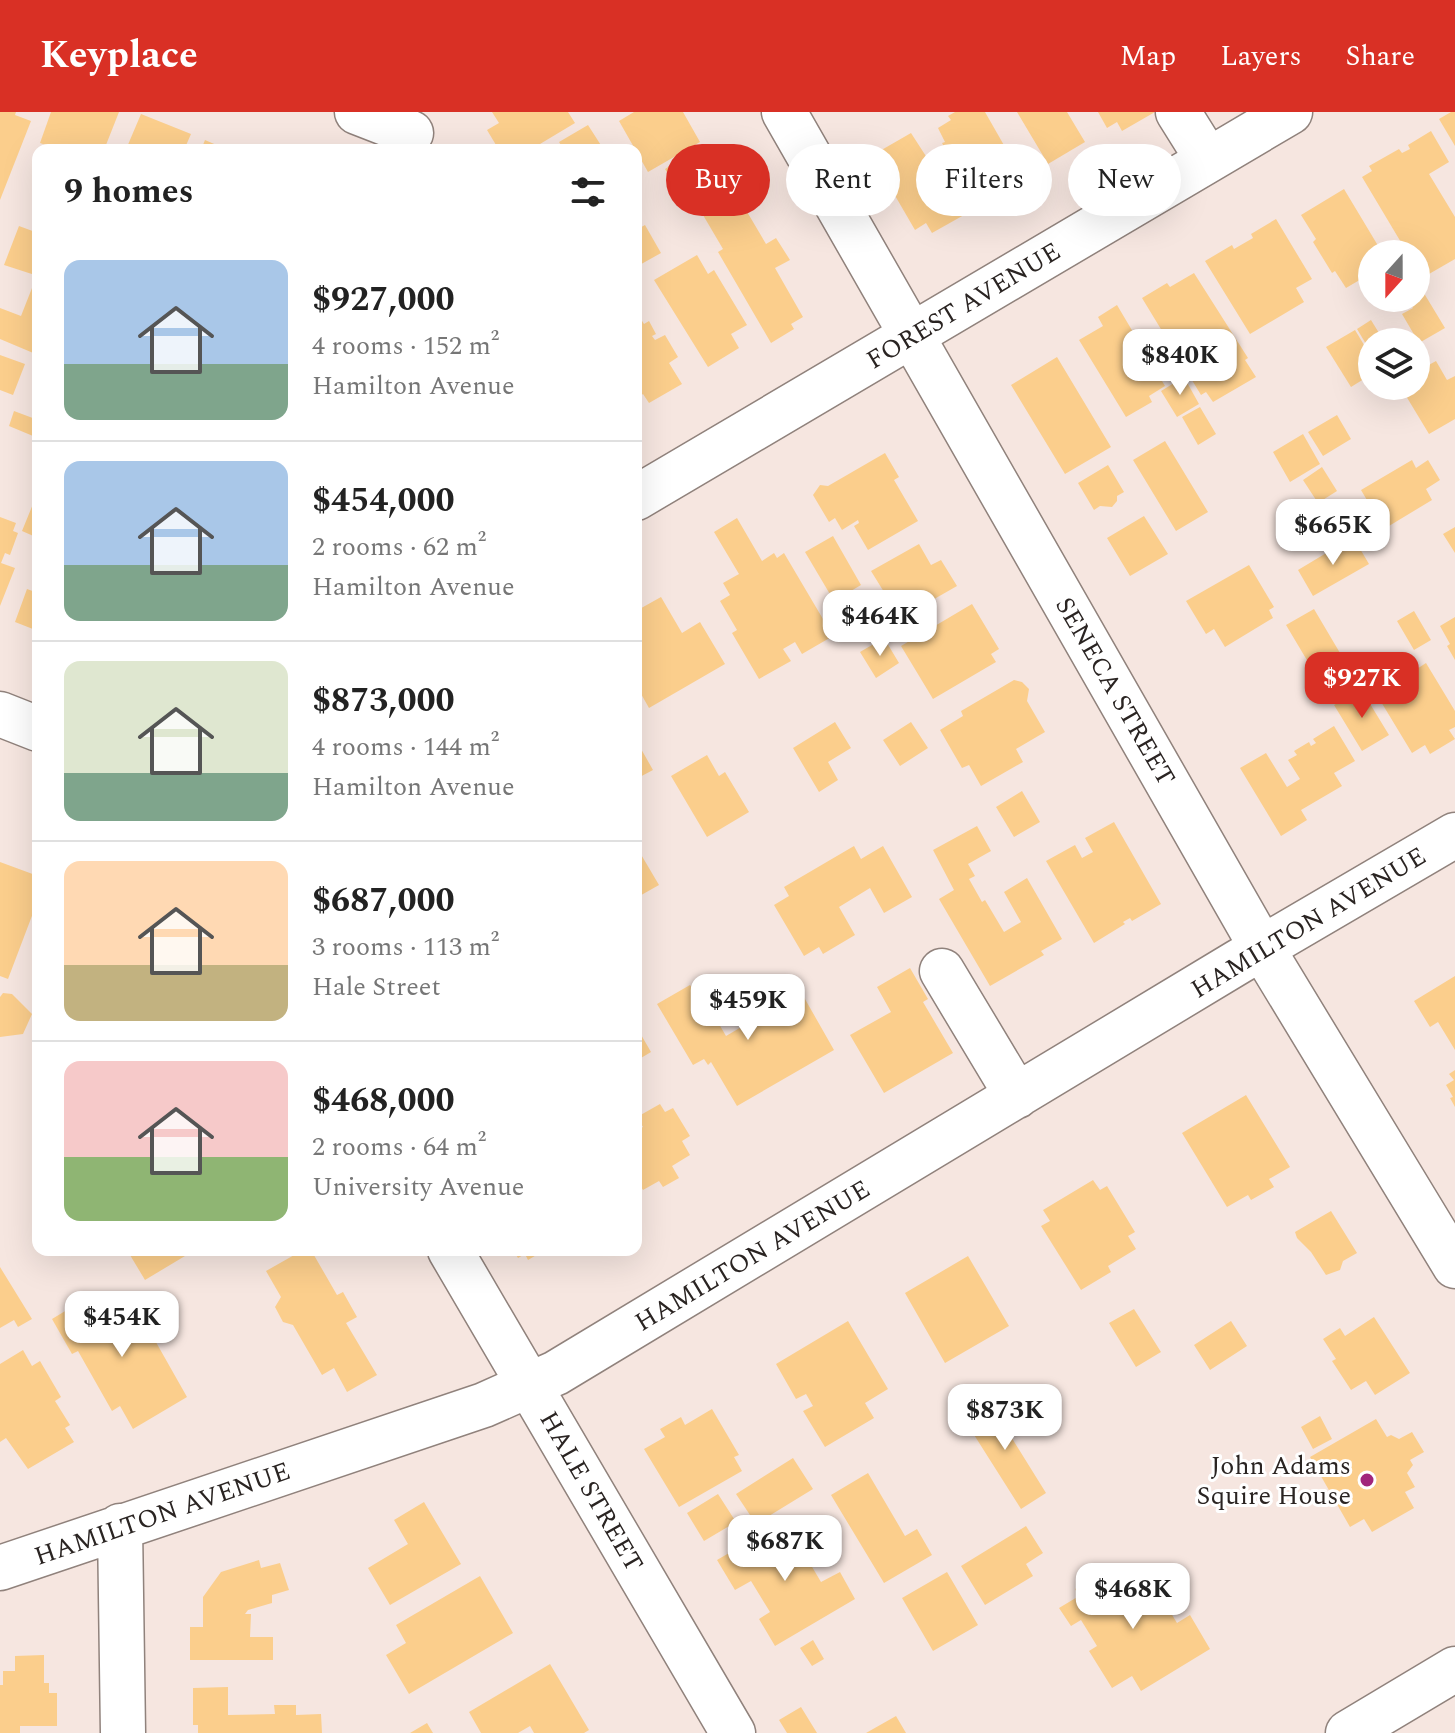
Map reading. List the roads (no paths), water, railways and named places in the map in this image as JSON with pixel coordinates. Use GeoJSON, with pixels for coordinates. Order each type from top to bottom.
{"type":"FeatureCollection","features":[{"type":"Feature","properties":{"kind":"street"},"geometry":{"type":"LineString","coordinates":[[357,112],[411,132]]}},
{"type":"Feature","properties":{"kind":"street","name":"SENECA STREET"},"geometry":{"type":"LineString","coordinates":[[784,112],[1262,948],[1455,1266]]}},
{"type":"Feature","properties":{"kind":"street"},"geometry":{"type":"LineString","coordinates":[[1178,112],[1208,160]]}},
{"type":"Feature","properties":{"kind":"street","name":"FOREST AVENUE"},"geometry":{"type":"LineString","coordinates":[[642,494],[1290,112]]}},
{"type":"Feature","properties":{"kind":"street"},"geometry":{"type":"LineString","coordinates":[[0,714],[32,727]]}},
{"type":"Feature","properties":{"kind":"street","name":"HAMILTON AVENUE"},"geometry":{"type":"LineString","coordinates":[[0,1568],[484,1405],[530,1385],[569,1365],[1455,835]]}},
{"type":"Feature","properties":{"kind":"street"},"geometry":{"type":"LineString","coordinates":[[942,971],[1017,1096]]}},
{"type":"Feature","properties":{"kind":"street","name":"HALE STREET"},"geometry":{"type":"LineString","coordinates":[[454,1256],[733,1733]]}},
{"type":"Feature","properties":{"kind":"street"},"geometry":{"type":"LineString","coordinates":[[120,1526],[123,1733]]}},
{"type":"Feature","properties":{"kind":"street"},"geometry":{"type":"LineString","coordinates":[[1348,1733],[1455,1669]]}},
{"type":"Feature","properties":{"kind":"place","name":"John Adams Squire House"},"geometry":{"type":"Point","coordinates":[1367,1480]}}]}
